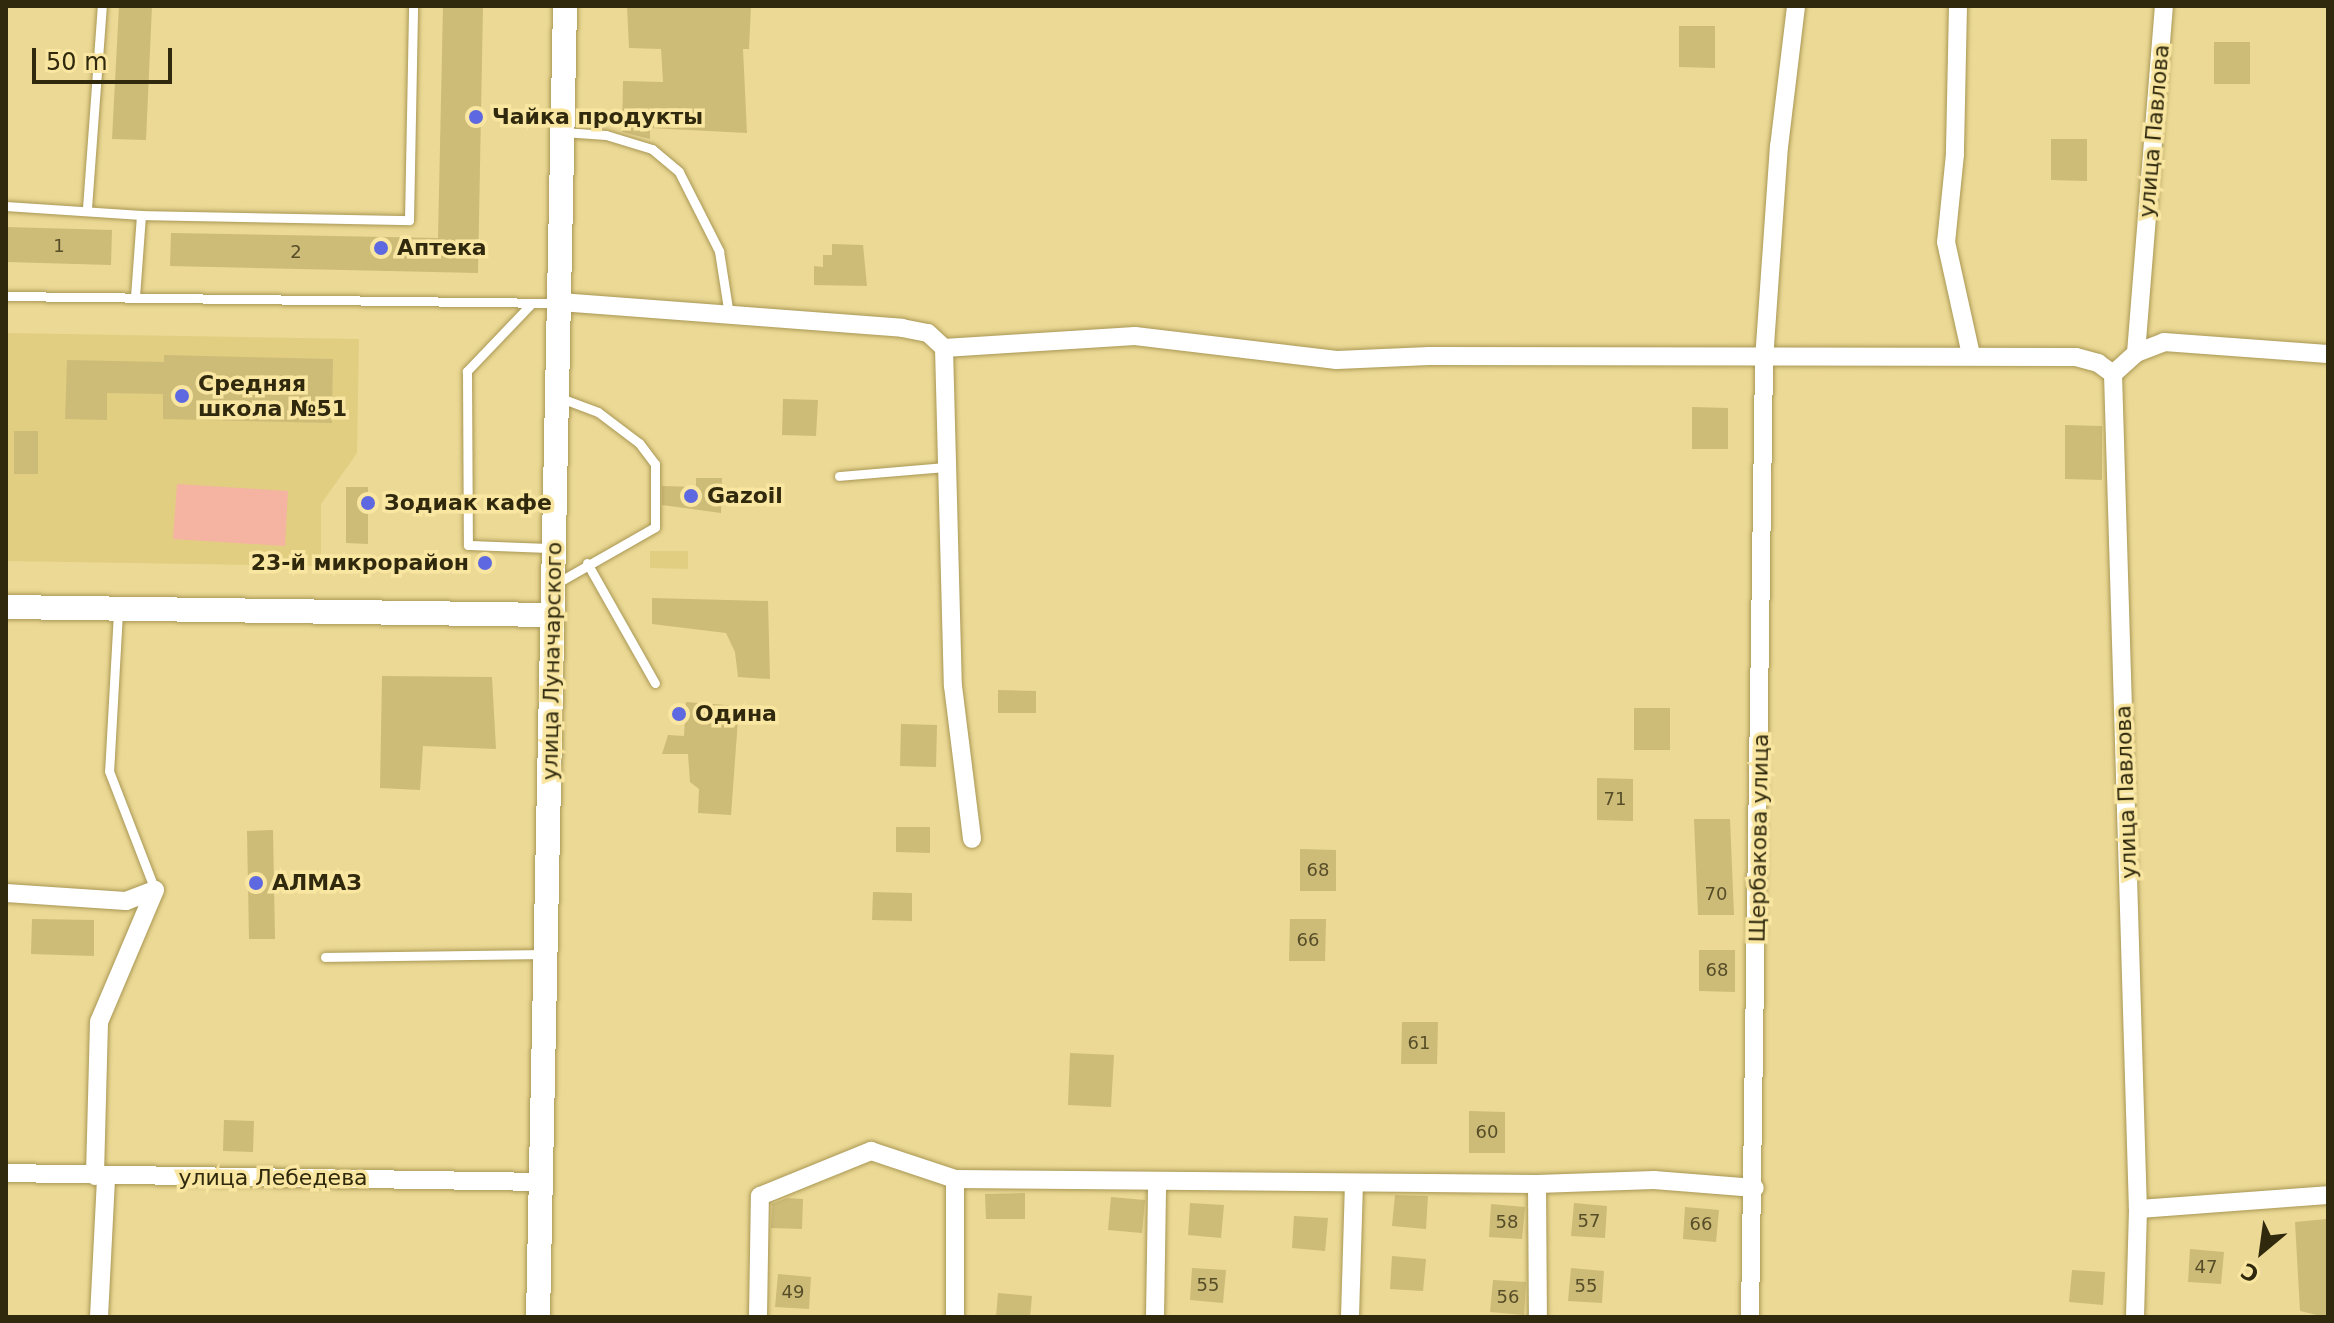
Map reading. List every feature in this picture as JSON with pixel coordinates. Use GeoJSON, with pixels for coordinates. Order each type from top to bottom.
{"type":"FeatureCollection","features":[{"type":"Feature","properties":{"kind":"main road","name":"улица Луначарского"},"geometry":{"type":"LineString","coordinates":[[538,1317],[565,6]]}},
{"type":"Feature","properties":{"kind":"main road"},"geometry":{"type":"LineString","coordinates":[[6,607],[553,615]]}},
{"type":"Feature","properties":{"kind":"street","name":"Щербакова улица"},"geometry":{"type":"LineString","coordinates":[[1750,1317],[1755,1188],[1764,360],[1779,147],[1796,6]]}},
{"type":"Feature","properties":{"kind":"street"},"geometry":{"type":"LineString","coordinates":[[1958,6],[1955,154],[1946,242],[1971,355]]}},
{"type":"Feature","properties":{"kind":"street","name":"улица Павлова"},"geometry":{"type":"LineString","coordinates":[[2136,353],[2164,6]]}},
{"type":"Feature","properties":{"kind":"street"},"geometry":{"type":"LineString","coordinates":[[560,302],[902,328],[928,333],[944,348],[953,686],[972,839]]}},
{"type":"Feature","properties":{"kind":"street"},"geometry":{"type":"LineString","coordinates":[[944,348],[1135,336],[1337,360],[1429,356],[1764,360],[1971,355],[2076,357],[2098,363],[2113,374],[2136,353],[2164,342],[2206,342],[2328,354]]}},
{"type":"Feature","properties":{"kind":"street","name":"улица Павлова"},"geometry":{"type":"LineString","coordinates":[[2113,374],[2138,1209],[2135,1317]]}},
{"type":"Feature","properties":{"kind":"street"},"geometry":{"type":"LineString","coordinates":[[6,893],[126,901],[155,890]]}},
{"type":"Feature","properties":{"kind":"street"},"geometry":{"type":"LineString","coordinates":[[99,1317],[99,1022],[155,890]]}},
{"type":"Feature","properties":{"kind":"street"},"geometry":{"type":"LineString","coordinates":[[758,1317],[760,1196],[871,1151],[955,1179],[1354,1184],[1537,1184],[1654,1180],[1755,1188]]}},
{"type":"Feature","properties":{"kind":"street","name":"улица Лебедева"},"geometry":{"type":"LineString","coordinates":[[6,1173],[541,1182]]}},
{"type":"Feature","properties":{"kind":"street"},"geometry":{"type":"LineString","coordinates":[[955,1179],[955,1317]]}},
{"type":"Feature","properties":{"kind":"street"},"geometry":{"type":"LineString","coordinates":[[1155,1317],[1157,1183]]}},
{"type":"Feature","properties":{"kind":"street"},"geometry":{"type":"LineString","coordinates":[[1350,1317],[1354,1184]]}},
{"type":"Feature","properties":{"kind":"street"},"geometry":{"type":"LineString","coordinates":[[1537,1184],[1538,1317]]}},
{"type":"Feature","properties":{"kind":"street"},"geometry":{"type":"LineString","coordinates":[[2138,1209],[2328,1195]]}},
{"type":"Feature","properties":{"kind":"lane"},"geometry":{"type":"LineString","coordinates":[[87,208],[102,6]]}},
{"type":"Feature","properties":{"kind":"lane"},"geometry":{"type":"LineString","coordinates":[[6,206],[87,208],[141,215],[409,220],[413,6]]}},
{"type":"Feature","properties":{"kind":"lane"},"geometry":{"type":"LineString","coordinates":[[563,132],[606,135],[652,149],[679,172],[719,251],[729,315]]}},
{"type":"Feature","properties":{"kind":"lane"},"geometry":{"type":"LineString","coordinates":[[135,297],[141,215]]}},
{"type":"Feature","properties":{"kind":"lane"},"geometry":{"type":"LineString","coordinates":[[6,296],[560,302]]}},
{"type":"Feature","properties":{"kind":"lane"},"geometry":{"type":"LineString","coordinates":[[531,304],[467,371],[468,545],[554,549]]}},
{"type":"Feature","properties":{"kind":"lane"},"geometry":{"type":"LineString","coordinates":[[554,585],[587,563],[655,527],[655,464],[639,443],[598,412],[557,396]]}},
{"type":"Feature","properties":{"kind":"lane"},"geometry":{"type":"LineString","coordinates":[[839,476],[947,467]]}},
{"type":"Feature","properties":{"kind":"lane"},"geometry":{"type":"LineString","coordinates":[[587,563],[655,683]]}},
{"type":"Feature","properties":{"kind":"lane"},"geometry":{"type":"LineString","coordinates":[[118,609],[109,771],[155,890]]}},
{"type":"Feature","properties":{"kind":"lane"},"geometry":{"type":"LineString","coordinates":[[325,957],[545,954]]}},
{"type":"Feature","properties":{"kind":"shaded area","name":"Средняя школа №51"},"geometry":{"type":"Polygon","coordinates":[[[6,333],[359,339],[357,453],[321,504],[321,566],[6,561],[6,333]]]}},
{"type":"Feature","properties":{"kind":"shaded area"},"geometry":{"type":"Polygon","coordinates":[[[177,484],[288,491],[285,546],[173,539],[177,484]]]}},
{"type":"Feature","properties":{"kind":"shaded area"},"geometry":{"type":"Polygon","coordinates":[[[650,551],[688,551],[688,569],[650,568],[650,551]]]}},
{"type":"Feature","properties":{"kind":"building"},"geometry":{"type":"Polygon","coordinates":[[[119,6],[152,6],[146,140],[112,139],[119,6]]]}},
{"type":"Feature","properties":{"kind":"building"},"geometry":{"type":"Polygon","coordinates":[[[443,6],[483,6],[478,273],[170,266],[171,233],[438,238],[443,6]]]}},
{"type":"Feature","properties":{"kind":"building"},"geometry":{"type":"Polygon","coordinates":[[[627,6],[751,6],[749,49],[743,49],[747,133],[650,128],[650,139],[622,132],[623,81],[663,82],[661,49],[629,48],[627,6]]]}},
{"type":"Feature","properties":{"kind":"building"},"geometry":{"type":"Polygon","coordinates":[[[1679,26],[1715,26],[1715,68],[1679,67],[1679,26]]]}},
{"type":"Feature","properties":{"kind":"building"},"geometry":{"type":"Polygon","coordinates":[[[2214,42],[2250,42],[2250,84],[2214,84],[2214,42]]]}},
{"type":"Feature","properties":{"kind":"building"},"geometry":{"type":"Polygon","coordinates":[[[2051,139],[2087,139],[2087,181],[2051,180],[2051,139]]]}},
{"type":"Feature","properties":{"kind":"building"},"geometry":{"type":"Polygon","coordinates":[[[6,227],[112,230],[111,265],[6,262],[6,227]]]}},
{"type":"Feature","properties":{"kind":"building"},"geometry":{"type":"Polygon","coordinates":[[[832,244],[863,245],[867,286],[814,285],[814,266],[823,267],[823,255],[832,255],[832,244]]]}},
{"type":"Feature","properties":{"kind":"building"},"geometry":{"type":"Polygon","coordinates":[[[164,355],[333,359],[332,423],[163,419],[163,394],[107,393],[107,420],[65,419],[67,360],[164,362],[164,355]]]}},
{"type":"Feature","properties":{"kind":"building"},"geometry":{"type":"Polygon","coordinates":[[[783,399],[818,400],[816,436],[782,435],[783,399]]]}},
{"type":"Feature","properties":{"kind":"building"},"geometry":{"type":"Polygon","coordinates":[[[1692,407],[1728,408],[1728,449],[1692,449],[1692,407]]]}},
{"type":"Feature","properties":{"kind":"building"},"geometry":{"type":"Polygon","coordinates":[[[2065,425],[2102,426],[2102,480],[2065,479],[2065,425]]]}},
{"type":"Feature","properties":{"kind":"building"},"geometry":{"type":"Polygon","coordinates":[[[14,431],[38,431],[38,474],[14,474],[14,431]]]}},
{"type":"Feature","properties":{"kind":"building","name":"Gazoil"},"geometry":{"type":"Polygon","coordinates":[[[696,478],[722,478],[721,513],[662,505],[662,486],[696,487],[696,478]]]}},
{"type":"Feature","properties":{"kind":"building"},"geometry":{"type":"Polygon","coordinates":[[[346,487],[368,487],[368,544],[346,543],[346,487]]]}},
{"type":"Feature","properties":{"kind":"building"},"geometry":{"type":"Polygon","coordinates":[[[652,598],[768,601],[770,679],[738,677],[735,652],[726,633],[652,624],[652,598]]]}},
{"type":"Feature","properties":{"kind":"building"},"geometry":{"type":"Polygon","coordinates":[[[382,676],[492,677],[496,749],[423,746],[420,790],[380,788],[382,676]]]}},
{"type":"Feature","properties":{"kind":"building"},"geometry":{"type":"Polygon","coordinates":[[[998,690],[1036,691],[1036,713],[998,713],[998,690]]]}},
{"type":"Feature","properties":{"kind":"building"},"geometry":{"type":"Polygon","coordinates":[[[686,702],[739,706],[731,815],[698,813],[699,789],[690,782],[688,754],[662,754],[668,735],[684,736],[686,702]]]}},
{"type":"Feature","properties":{"kind":"building"},"geometry":{"type":"Polygon","coordinates":[[[1634,708],[1670,708],[1670,750],[1634,750],[1634,708]]]}},
{"type":"Feature","properties":{"kind":"building"},"geometry":{"type":"Polygon","coordinates":[[[901,724],[937,725],[936,767],[900,766],[901,724]]]}},
{"type":"Feature","properties":{"kind":"building"},"geometry":{"type":"Polygon","coordinates":[[[1597,778],[1633,779],[1633,821],[1597,820],[1597,778]]]}},
{"type":"Feature","properties":{"kind":"building"},"geometry":{"type":"Polygon","coordinates":[[[1694,819],[1730,819],[1734,915],[1698,915],[1694,819]]]}},
{"type":"Feature","properties":{"kind":"building"},"geometry":{"type":"Polygon","coordinates":[[[896,827],[930,827],[930,853],[896,852],[896,827]]]}},
{"type":"Feature","properties":{"kind":"building"},"geometry":{"type":"Polygon","coordinates":[[[273,830],[275,939],[249,939],[247,831],[273,830]]]}},
{"type":"Feature","properties":{"kind":"building"},"geometry":{"type":"Polygon","coordinates":[[[1300,849],[1336,850],[1336,891],[1300,891],[1300,849]]]}},
{"type":"Feature","properties":{"kind":"building"},"geometry":{"type":"Polygon","coordinates":[[[873,892],[912,893],[912,921],[872,920],[873,892]]]}},
{"type":"Feature","properties":{"kind":"building"},"geometry":{"type":"Polygon","coordinates":[[[32,919],[94,920],[94,956],[31,954],[32,919]]]}},
{"type":"Feature","properties":{"kind":"building"},"geometry":{"type":"Polygon","coordinates":[[[1290,919],[1326,919],[1325,961],[1289,961],[1290,919]]]}},
{"type":"Feature","properties":{"kind":"building"},"geometry":{"type":"Polygon","coordinates":[[[1699,950],[1735,950],[1735,992],[1699,991],[1699,950]]]}},
{"type":"Feature","properties":{"kind":"building"},"geometry":{"type":"Polygon","coordinates":[[[1402,1022],[1438,1022],[1437,1064],[1401,1064],[1402,1022]]]}},
{"type":"Feature","properties":{"kind":"building"},"geometry":{"type":"Polygon","coordinates":[[[1070,1053],[1114,1055],[1111,1107],[1068,1105],[1070,1053]]]}},
{"type":"Feature","properties":{"kind":"building"},"geometry":{"type":"Polygon","coordinates":[[[1469,1111],[1505,1112],[1505,1153],[1469,1153],[1469,1111]]]}},
{"type":"Feature","properties":{"kind":"building"},"geometry":{"type":"Polygon","coordinates":[[[224,1120],[254,1121],[253,1152],[223,1151],[224,1120]]]}},
{"type":"Feature","properties":{"kind":"building"},"geometry":{"type":"Polygon","coordinates":[[[1025,1193],[1025,1219],[986,1219],[985,1194],[1025,1193]]]}},
{"type":"Feature","properties":{"kind":"building"},"geometry":{"type":"Polygon","coordinates":[[[1395,1195],[1428,1196],[1426,1229],[1392,1226],[1395,1195]]]}},
{"type":"Feature","properties":{"kind":"building"},"geometry":{"type":"Polygon","coordinates":[[[1111,1197],[1145,1200],[1142,1233],[1108,1230],[1111,1197]]]}},
{"type":"Feature","properties":{"kind":"building"},"geometry":{"type":"Polygon","coordinates":[[[787,1198],[803,1199],[802,1229],[771,1228],[772,1204],[787,1198]]]}},
{"type":"Feature","properties":{"kind":"building"},"geometry":{"type":"Polygon","coordinates":[[[1190,1203],[1224,1205],[1221,1238],[1188,1235],[1190,1203]]]}},
{"type":"Feature","properties":{"kind":"building"},"geometry":{"type":"Polygon","coordinates":[[[1574,1203],[1607,1206],[1605,1238],[1571,1236],[1574,1203]]]}},
{"type":"Feature","properties":{"kind":"building"},"geometry":{"type":"Polygon","coordinates":[[[1491,1204],[1525,1207],[1522,1239],[1489,1237],[1491,1204]]]}},
{"type":"Feature","properties":{"kind":"building"},"geometry":{"type":"Polygon","coordinates":[[[1685,1207],[1719,1210],[1716,1242],[1683,1239],[1685,1207]]]}},
{"type":"Feature","properties":{"kind":"building"},"geometry":{"type":"Polygon","coordinates":[[[1294,1216],[1328,1218],[1325,1251],[1292,1248],[1294,1216]]]}},
{"type":"Feature","properties":{"kind":"building"},"geometry":{"type":"Polygon","coordinates":[[[2327,1219],[2328,1317],[2325,1317],[2300,1311],[2295,1222],[2327,1219]]]}},
{"type":"Feature","properties":{"kind":"building"},"geometry":{"type":"Polygon","coordinates":[[[2190,1249],[2224,1252],[2221,1284],[2188,1282],[2190,1249]]]}},
{"type":"Feature","properties":{"kind":"building"},"geometry":{"type":"Polygon","coordinates":[[[1392,1256],[1426,1259],[1423,1291],[1390,1289],[1392,1256]]]}},
{"type":"Feature","properties":{"kind":"building"},"geometry":{"type":"Polygon","coordinates":[[[1192,1268],[1226,1270],[1223,1303],[1190,1300],[1192,1268]]]}},
{"type":"Feature","properties":{"kind":"building"},"geometry":{"type":"Polygon","coordinates":[[[1571,1268],[1604,1271],[1602,1303],[1568,1301],[1571,1268]]]}},
{"type":"Feature","properties":{"kind":"building"},"geometry":{"type":"Polygon","coordinates":[[[2072,1270],[2105,1272],[2103,1305],[2069,1302],[2072,1270]]]}},
{"type":"Feature","properties":{"kind":"building"},"geometry":{"type":"Polygon","coordinates":[[[778,1274],[811,1277],[809,1309],[775,1307],[778,1274]]]}},
{"type":"Feature","properties":{"kind":"building"},"geometry":{"type":"Polygon","coordinates":[[[1493,1280],[1526,1282],[1524,1315],[1490,1312],[1493,1280]]]}},
{"type":"Feature","properties":{"kind":"building"},"geometry":{"type":"Polygon","coordinates":[[[998,1293],[1032,1296],[1030,1317],[996,1317],[998,1293]]]}},
{"type":"Feature","properties":{"kind":"place","name":"Чайка продукты"},"geometry":{"type":"Point","coordinates":[476,117]}},
{"type":"Feature","properties":{"kind":"place","name":"Аптека"},"geometry":{"type":"Point","coordinates":[381,248]}},
{"type":"Feature","properties":{"kind":"place","name":"Средняя школа №51"},"geometry":{"type":"Point","coordinates":[182,396]}},
{"type":"Feature","properties":{"kind":"place","name":"Gazoil"},"geometry":{"type":"Point","coordinates":[691,496]}},
{"type":"Feature","properties":{"kind":"place","name":"Зодиак кафе"},"geometry":{"type":"Point","coordinates":[368,503]}},
{"type":"Feature","properties":{"kind":"place","name":"23-й микрорайон"},"geometry":{"type":"Point","coordinates":[485,563]}},
{"type":"Feature","properties":{"kind":"place","name":"Одина"},"geometry":{"type":"Point","coordinates":[679,714]}},
{"type":"Feature","properties":{"kind":"place","name":"АЛМАЗ"},"geometry":{"type":"Point","coordinates":[256,883]}}]}
